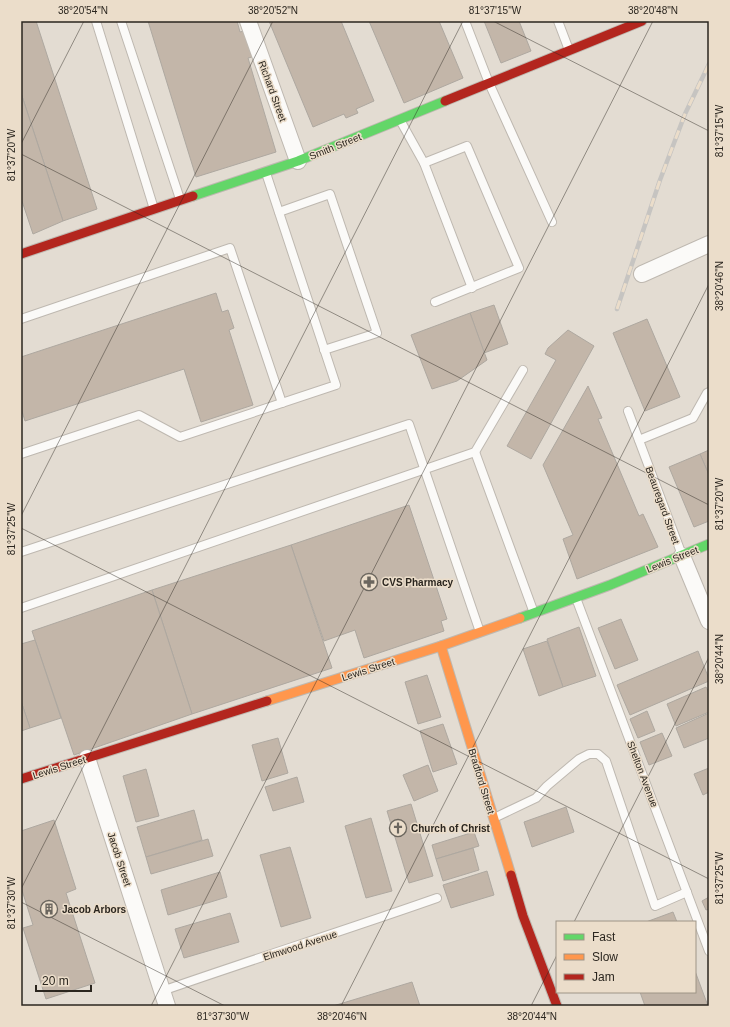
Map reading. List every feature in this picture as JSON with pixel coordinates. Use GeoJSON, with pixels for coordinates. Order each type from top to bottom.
{"type":"FeatureCollection","features":[{"type":"Feature","properties":{"kind":"street","name":"Richard Street"},"geometry":{"type":"LineString","coordinates":[[248,21],[298,161]]}},
{"type":"Feature","properties":{"kind":"street","name":"Smith Street"},"geometry":{"type":"LineString","coordinates":[[21,254],[298,161],[642,21]]}},
{"type":"Feature","properties":{"kind":"street"},"geometry":{"type":"LineString","coordinates":[[642,274],[709,244]]}},
{"type":"Feature","properties":{"kind":"street","name":"Lewis Street"},"geometry":{"type":"LineString","coordinates":[[21,779],[441,646],[534,614],[709,544]]}},
{"type":"Feature","properties":{"kind":"street","name":"Beauregard Street"},"geometry":{"type":"LineString","coordinates":[[682,556],[709,621]]}},
{"type":"Feature","properties":{"kind":"street","name":"Bradford Street"},"geometry":{"type":"LineString","coordinates":[[441,646],[523,916],[557,1006]]}},
{"type":"Feature","properties":{"kind":"street","name":"Jacob Street"},"geometry":{"type":"LineString","coordinates":[[87,758],[167,1006]]}},
{"type":"Feature","properties":{"kind":"lane"},"geometry":{"type":"LineString","coordinates":[[96,21],[154,209]]}},
{"type":"Feature","properties":{"kind":"lane"},"geometry":{"type":"LineString","coordinates":[[121,21],[181,200]]}},
{"type":"Feature","properties":{"kind":"lane"},"geometry":{"type":"LineString","coordinates":[[465,21],[489,83],[552,222]]}},
{"type":"Feature","properties":{"kind":"lane"},"geometry":{"type":"LineString","coordinates":[[558,21],[570,51]]}},
{"type":"Feature","properties":{"kind":"lane"},"geometry":{"type":"LineString","coordinates":[[400,119],[424,163],[472,288]]}},
{"type":"Feature","properties":{"kind":"lane"},"geometry":{"type":"LineString","coordinates":[[424,163],[467,146],[519,268],[434,302]]}},
{"type":"Feature","properties":{"kind":"lane"},"geometry":{"type":"LineString","coordinates":[[21,454],[139,415],[180,437],[336,385],[266,172]]}},
{"type":"Feature","properties":{"kind":"lane"},"geometry":{"type":"LineString","coordinates":[[279,212],[330,194],[376,333],[324,350]]}},
{"type":"Feature","properties":{"kind":"lane"},"geometry":{"type":"LineString","coordinates":[[21,319],[230,248],[282,403]]}},
{"type":"Feature","properties":{"kind":"lane"},"geometry":{"type":"LineString","coordinates":[[21,608],[475,452],[523,370]]}},
{"type":"Feature","properties":{"kind":"lane"},"geometry":{"type":"LineString","coordinates":[[639,440],[693,418],[709,392]]}},
{"type":"Feature","properties":{"kind":"lane","name":"Beauregard Street"},"geometry":{"type":"LineString","coordinates":[[628,411],[682,556]]}},
{"type":"Feature","properties":{"kind":"lane"},"geometry":{"type":"LineString","coordinates":[[21,552],[409,424],[480,632]]}},
{"type":"Feature","properties":{"kind":"lane"},"geometry":{"type":"LineString","coordinates":[[475,452],[534,614]]}},
{"type":"Feature","properties":{"kind":"lane","name":"Shelton Avenue"},"geometry":{"type":"LineString","coordinates":[[576,598],[709,951]]}},
{"type":"Feature","properties":{"kind":"lane"},"geometry":{"type":"LineString","coordinates":[[493,818],[536,798],[547,786],[578,759],[589,754],[598,754],[606,761],[655,906],[687,892]]}},
{"type":"Feature","properties":{"kind":"lane","name":"Elmwood Avenue"},"geometry":{"type":"LineString","coordinates":[[162,991],[437,898]]}},
{"type":"Feature","properties":{"kind":"building"},"geometry":{"type":"Polygon","coordinates":[[[21,21],[36,21],[97,209],[63,221],[21,93],[21,21]]]}},
{"type":"Feature","properties":{"kind":"building"},"geometry":{"type":"Polygon","coordinates":[[[148,21],[237,21],[240,32],[244,31],[252,57],[248,58],[276,152],[196,177],[148,21]]]}},
{"type":"Feature","properties":{"kind":"building"},"geometry":{"type":"Polygon","coordinates":[[[269,21],[341,21],[374,101],[356,109],[358,113],[346,118],[344,114],[313,127],[269,21]]]}},
{"type":"Feature","properties":{"kind":"building"},"geometry":{"type":"Polygon","coordinates":[[[369,21],[439,21],[463,78],[404,103],[369,21]]]}},
{"type":"Feature","properties":{"kind":"building"},"geometry":{"type":"Polygon","coordinates":[[[484,21],[519,21],[531,51],[501,63],[484,21]]]}},
{"type":"Feature","properties":{"kind":"building"},"geometry":{"type":"Polygon","coordinates":[[[21,93],[63,221],[33,234],[21,198],[21,93]]]}},
{"type":"Feature","properties":{"kind":"building"},"geometry":{"type":"Polygon","coordinates":[[[216,293],[222,312],[228,310],[234,328],[229,330],[253,405],[201,422],[184,369],[25,421],[21,408],[21,357],[216,293]]]}},
{"type":"Feature","properties":{"kind":"building"},"geometry":{"type":"Polygon","coordinates":[[[494,305],[508,344],[484,353],[470,313],[494,305]]]}},
{"type":"Feature","properties":{"kind":"building"},"geometry":{"type":"Polygon","coordinates":[[[470,313],[487,360],[457,381],[432,389],[411,335],[470,313]]]}},
{"type":"Feature","properties":{"kind":"building"},"geometry":{"type":"Polygon","coordinates":[[[647,319],[680,397],[645,411],[613,333],[647,319]]]}},
{"type":"Feature","properties":{"kind":"building"},"geometry":{"type":"Polygon","coordinates":[[[568,330],[594,346],[531,459],[507,446],[556,360],[545,354],[548,348],[568,330]]]}},
{"type":"Feature","properties":{"kind":"building"},"geometry":{"type":"Polygon","coordinates":[[[588,386],[602,418],[598,419],[639,516],[643,514],[658,547],[577,579],[563,539],[573,535],[543,465],[588,386]]]}},
{"type":"Feature","properties":{"kind":"building"},"geometry":{"type":"Polygon","coordinates":[[[709,450],[709,475],[700,454],[709,450]]]}},
{"type":"Feature","properties":{"kind":"building"},"geometry":{"type":"Polygon","coordinates":[[[700,454],[709,475],[709,521],[694,527],[669,467],[700,454]]]}},
{"type":"Feature","properties":{"kind":"building","name":"CVS Pharmacy"},"geometry":{"type":"Polygon","coordinates":[[[409,505],[447,619],[441,621],[444,631],[364,658],[355,630],[324,641],[291,545],[409,505]]]}},
{"type":"Feature","properties":{"kind":"building"},"geometry":{"type":"Polygon","coordinates":[[[291,545],[332,668],[192,714],[152,590],[291,545]]]}},
{"type":"Feature","properties":{"kind":"building"},"geometry":{"type":"Polygon","coordinates":[[[152,590],[192,714],[74,755],[32,631],[152,590]]]}},
{"type":"Feature","properties":{"kind":"building"},"geometry":{"type":"Polygon","coordinates":[[[621,619],[638,660],[615,669],[598,628],[621,619]]]}},
{"type":"Feature","properties":{"kind":"building"},"geometry":{"type":"Polygon","coordinates":[[[579,627],[596,676],[563,687],[547,639],[579,627]]]}},
{"type":"Feature","properties":{"kind":"building"},"geometry":{"type":"Polygon","coordinates":[[[35,640],[61,718],[30,728],[21,701],[21,644],[35,640]]]}},
{"type":"Feature","properties":{"kind":"building"},"geometry":{"type":"Polygon","coordinates":[[[547,641],[563,687],[539,696],[523,649],[547,641]]]}},
{"type":"Feature","properties":{"kind":"building"},"geometry":{"type":"Polygon","coordinates":[[[698,651],[709,681],[630,715],[617,685],[698,651]]]}},
{"type":"Feature","properties":{"kind":"building"},"geometry":{"type":"Polygon","coordinates":[[[427,675],[441,717],[418,724],[405,682],[427,675]]]}},
{"type":"Feature","properties":{"kind":"building"},"geometry":{"type":"Polygon","coordinates":[[[706,687],[709,693],[709,712],[676,726],[667,704],[706,687]]]}},
{"type":"Feature","properties":{"kind":"building"},"geometry":{"type":"Polygon","coordinates":[[[21,701],[30,728],[21,731],[21,701]]]}},
{"type":"Feature","properties":{"kind":"building"},"geometry":{"type":"Polygon","coordinates":[[[647,711],[655,731],[638,738],[630,719],[647,711]]]}},
{"type":"Feature","properties":{"kind":"building"},"geometry":{"type":"Polygon","coordinates":[[[709,713],[709,738],[684,748],[676,728],[709,713]]]}},
{"type":"Feature","properties":{"kind":"building"},"geometry":{"type":"Polygon","coordinates":[[[443,724],[457,764],[433,772],[420,731],[443,724]]]}},
{"type":"Feature","properties":{"kind":"building"},"geometry":{"type":"Polygon","coordinates":[[[662,733],[672,756],[649,765],[640,742],[662,733]]]}},
{"type":"Feature","properties":{"kind":"building"},"geometry":{"type":"Polygon","coordinates":[[[278,738],[288,773],[262,781],[252,745],[278,738]]]}},
{"type":"Feature","properties":{"kind":"building"},"geometry":{"type":"Polygon","coordinates":[[[428,765],[438,791],[414,801],[403,775],[428,765]]]}},
{"type":"Feature","properties":{"kind":"building"},"geometry":{"type":"Polygon","coordinates":[[[709,768],[709,792],[703,795],[694,774],[709,768]]]}},
{"type":"Feature","properties":{"kind":"building"},"geometry":{"type":"Polygon","coordinates":[[[146,769],[159,816],[136,822],[123,776],[146,769]]]}},
{"type":"Feature","properties":{"kind":"building"},"geometry":{"type":"Polygon","coordinates":[[[297,777],[304,802],[273,811],[265,787],[297,777]]]}},
{"type":"Feature","properties":{"kind":"building"},"geometry":{"type":"Polygon","coordinates":[[[411,804],[433,876],[409,883],[387,811],[411,804]]]}},
{"type":"Feature","properties":{"kind":"building"},"geometry":{"type":"Polygon","coordinates":[[[566,807],[574,832],[532,847],[524,822],[566,807]]]}},
{"type":"Feature","properties":{"kind":"building"},"geometry":{"type":"Polygon","coordinates":[[[194,810],[202,840],[146,857],[137,827],[194,810]]]}},
{"type":"Feature","properties":{"kind":"building"},"geometry":{"type":"Polygon","coordinates":[[[371,818],[392,891],[366,898],[345,826],[371,818]]]}},
{"type":"Feature","properties":{"kind":"building","name":"Jacob Arbors"},"geometry":{"type":"Polygon","coordinates":[[[54,820],[76,889],[66,893],[95,983],[46,999],[23,928],[33,925],[21,887],[21,831],[54,820]]]}},
{"type":"Feature","properties":{"kind":"building"},"geometry":{"type":"Polygon","coordinates":[[[474,832],[479,846],[436,859],[432,845],[474,832]]]}},
{"type":"Feature","properties":{"kind":"building"},"geometry":{"type":"Polygon","coordinates":[[[208,839],[213,856],[151,874],[146,857],[208,839]]]}},
{"type":"Feature","properties":{"kind":"building"},"geometry":{"type":"Polygon","coordinates":[[[290,847],[311,918],[281,927],[260,855],[290,847]]]}},
{"type":"Feature","properties":{"kind":"building"},"geometry":{"type":"Polygon","coordinates":[[[473,848],[479,870],[443,881],[436,859],[473,848]]]}},
{"type":"Feature","properties":{"kind":"building"},"geometry":{"type":"Polygon","coordinates":[[[487,871],[494,895],[451,908],[443,885],[487,871]]]}},
{"type":"Feature","properties":{"kind":"building"},"geometry":{"type":"Polygon","coordinates":[[[220,872],[227,897],[168,915],[161,890],[220,872]]]}},
{"type":"Feature","properties":{"kind":"building"},"geometry":{"type":"Polygon","coordinates":[[[709,897],[709,909],[706,910],[702,901],[709,897]]]}},
{"type":"Feature","properties":{"kind":"building"},"geometry":{"type":"Polygon","coordinates":[[[673,912],[677,921],[649,921],[673,912]]]}},
{"type":"Feature","properties":{"kind":"building"},"geometry":{"type":"Polygon","coordinates":[[[230,913],[239,942],[184,958],[175,929],[230,913]]]}},
{"type":"Feature","properties":{"kind":"building"},"geometry":{"type":"Polygon","coordinates":[[[696,974],[708,1006],[645,1006],[640,993],[696,993],[696,974]]]}},
{"type":"Feature","properties":{"kind":"building"},"geometry":{"type":"Polygon","coordinates":[[[412,982],[420,1006],[333,1006],[412,982]]]}},
{"type":"Feature","properties":{"kind":"railway"},"geometry":{"type":"LineString","coordinates":[[617,309],[660,180],[685,114],[709,64]]}},
{"type":"Feature","properties":{"kind":"traffic: fast"},"geometry":{"type":"LineString","coordinates":[[193,196],[298,161],[445,101]]}},
{"type":"Feature","properties":{"kind":"traffic: fast"},"geometry":{"type":"LineString","coordinates":[[520,618],[610,585],[709,544]]}},
{"type":"Feature","properties":{"kind":"traffic: slow"},"geometry":{"type":"LineString","coordinates":[[267,701],[441,646],[520,618]]}},
{"type":"Feature","properties":{"kind":"traffic: slow"},"geometry":{"type":"LineString","coordinates":[[441,646],[511,875]]}},
{"type":"Feature","properties":{"kind":"traffic: jam"},"geometry":{"type":"LineString","coordinates":[[445,101],[642,21]]}},
{"type":"Feature","properties":{"kind":"traffic: jam"},"geometry":{"type":"LineString","coordinates":[[21,254],[193,196]]}},
{"type":"Feature","properties":{"kind":"traffic: jam"},"geometry":{"type":"LineString","coordinates":[[21,779],[267,701]]}},
{"type":"Feature","properties":{"kind":"traffic: jam"},"geometry":{"type":"LineString","coordinates":[[511,875],[523,916],[557,1006]]}},
{"type":"Feature","properties":{"kind":"place","name":"CVS Pharmacy"},"geometry":{"type":"Point","coordinates":[369,582]}},
{"type":"Feature","properties":{"kind":"place","name":"Church of Christ"},"geometry":{"type":"Point","coordinates":[398,828]}},
{"type":"Feature","properties":{"kind":"place","name":"Jacob Arbors"},"geometry":{"type":"Point","coordinates":[49,909]}}]}
